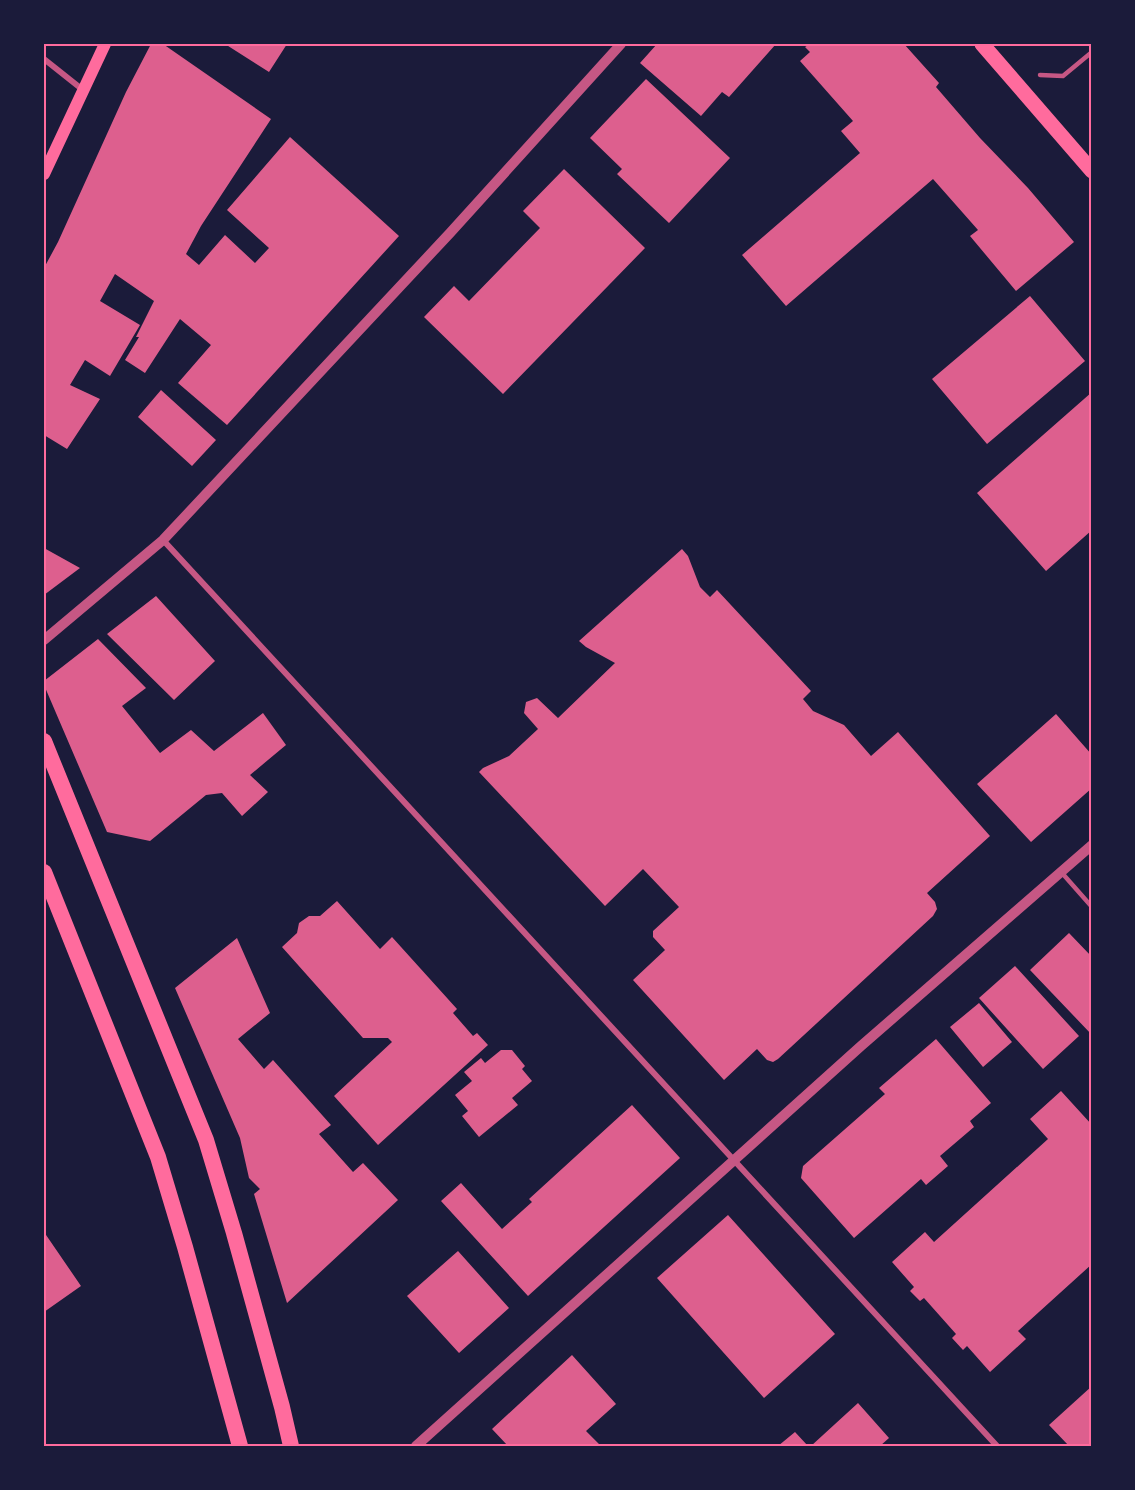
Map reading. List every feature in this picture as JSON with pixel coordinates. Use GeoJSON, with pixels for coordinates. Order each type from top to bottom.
{"type":"FeatureCollection","features":[{"type":"Feature","properties":{"kind":"highway"},"geometry":{"type":"LineString","coordinates":[[44,741],[206,1140],[255,1309],[291,1446]]}},
{"type":"Feature","properties":{"kind":"highway"},"geometry":{"type":"LineString","coordinates":[[44,872],[158,1157],[189,1258],[240,1446]]}},
{"type":"Feature","properties":{"kind":"main road"},"geometry":{"type":"LineString","coordinates":[[44,174],[105,44]]}},
{"type":"Feature","properties":{"kind":"main road"},"geometry":{"type":"LineString","coordinates":[[982,44],[1092,171]]}},
{"type":"Feature","properties":{"kind":"street"},"geometry":{"type":"LineString","coordinates":[[44,640],[162,540],[450,233],[621,44]]}},
{"type":"Feature","properties":{"kind":"street"},"geometry":{"type":"LineString","coordinates":[[44,59],[83,90]]}},
{"type":"Feature","properties":{"kind":"street"},"geometry":{"type":"LineString","coordinates":[[162,540],[997,1446]]}},
{"type":"Feature","properties":{"kind":"street"},"geometry":{"type":"LineString","coordinates":[[416,1446],[861,1046],[1092,845]]}},
{"type":"Feature","properties":{"kind":"lane"},"geometry":{"type":"LineString","coordinates":[[1040,75],[1063,76],[1092,52]]}},
{"type":"Feature","properties":{"kind":"lane"},"geometry":{"type":"LineString","coordinates":[[1060,871],[1092,907]]}},
{"type":"Feature","properties":{"kind":"building"},"geometry":{"type":"Polygon","coordinates":[[[151,44],[163,44],[271,119],[201,226],[186,254],[199,265],[225,235],[255,263],[269,248],[227,210],[290,137],[399,236],[227,425],[178,383],[211,345],[180,319],[145,373],[125,360],[139,337],[136,337],[154,301],[115,274],[100,301],[140,325],[110,376],[85,360],[70,385],[100,399],[67,449],[44,435],[44,268],[126,92],[151,44]]]}},
{"type":"Feature","properties":{"kind":"building"},"geometry":{"type":"Polygon","coordinates":[[[225,44],[287,44],[269,72],[225,44]]]}},
{"type":"Feature","properties":{"kind":"building"},"geometry":{"type":"Polygon","coordinates":[[[657,44],[776,44],[729,97],[722,92],[701,116],[640,63],[657,44]]]}},
{"type":"Feature","properties":{"kind":"building"},"geometry":{"type":"Polygon","coordinates":[[[810,44],[904,44],[939,83],[936,87],[1074,242],[1016,291],[970,236],[978,230],[933,179],[786,306],[742,255],[860,153],[841,131],[853,121],[800,61],[810,52],[805,47],[810,44]]]}},
{"type":"Feature","properties":{"kind":"building"},"geometry":{"type":"Polygon","coordinates":[[[646,79],[730,158],[669,223],[617,174],[622,169],[590,138],[646,79]]]}},
{"type":"Feature","properties":{"kind":"building"},"geometry":{"type":"Polygon","coordinates":[[[564,169],[645,248],[503,394],[424,317],[454,286],[469,301],[540,228],[523,211],[564,169]]]}},
{"type":"Feature","properties":{"kind":"building"},"geometry":{"type":"Polygon","coordinates":[[[1030,296],[1085,361],[987,444],[932,379],[1030,296]]]}},
{"type":"Feature","properties":{"kind":"building"},"geometry":{"type":"Polygon","coordinates":[[[161,390],[216,440],[192,466],[138,417],[161,390]]]}},
{"type":"Feature","properties":{"kind":"building"},"geometry":{"type":"Polygon","coordinates":[[[1092,392],[1092,530],[1046,571],[977,493],[1092,392]]]}},
{"type":"Feature","properties":{"kind":"building"},"geometry":{"type":"Polygon","coordinates":[[[44,548],[80,568],[44,595],[44,548]]]}},
{"type":"Feature","properties":{"kind":"building"},"geometry":{"type":"Polygon","coordinates":[[[682,549],[688,556],[700,587],[710,597],[717,590],[811,691],[803,699],[813,711],[844,725],[871,756],[898,732],[990,836],[927,893],[935,902],[937,909],[933,916],[778,1059],[773,1062],[767,1060],[757,1049],[724,1080],[633,980],[665,950],[653,937],[653,931],[679,907],[643,869],[605,906],[479,772],[509,756],[538,729],[524,713],[526,702],[537,698],[558,718],[615,663],[579,641],[682,549]]]}},
{"type":"Feature","properties":{"kind":"building"},"geometry":{"type":"Polygon","coordinates":[[[156,596],[215,661],[174,700],[107,634],[156,596]]]}},
{"type":"Feature","properties":{"kind":"building"},"geometry":{"type":"Polygon","coordinates":[[[98,639],[146,688],[122,706],[160,753],[191,730],[214,751],[263,713],[286,745],[250,775],[268,792],[242,816],[222,793],[206,795],[150,841],[107,832],[44,685],[44,681],[98,639]]]}},
{"type":"Feature","properties":{"kind":"building"},"geometry":{"type":"Polygon","coordinates":[[[1056,714],[1092,755],[1092,788],[1031,842],[977,784],[1056,714]]]}},
{"type":"Feature","properties":{"kind":"building"},"geometry":{"type":"Polygon","coordinates":[[[337,901],[380,949],[392,937],[457,1009],[453,1013],[473,1036],[477,1033],[488,1045],[378,1145],[334,1096],[392,1042],[388,1038],[363,1038],[282,947],[297,933],[299,923],[309,916],[320,916],[337,901]]]}},
{"type":"Feature","properties":{"kind":"building"},"geometry":{"type":"Polygon","coordinates":[[[1069,933],[1092,957],[1092,1035],[1030,970],[1069,933]]]}},
{"type":"Feature","properties":{"kind":"building"},"geometry":{"type":"Polygon","coordinates":[[[237,938],[270,1013],[238,1039],[264,1069],[273,1060],[331,1125],[319,1134],[353,1172],[363,1163],[398,1200],[287,1303],[254,1194],[260,1189],[249,1178],[240,1138],[175,988],[237,938]]]}},
{"type":"Feature","properties":{"kind":"building"},"geometry":{"type":"Polygon","coordinates":[[[1015,966],[1079,1036],[1043,1069],[979,998],[1015,966]]]}},
{"type":"Feature","properties":{"kind":"building"},"geometry":{"type":"Polygon","coordinates":[[[979,1003],[1012,1042],[983,1067],[950,1027],[979,1003]]]}},
{"type":"Feature","properties":{"kind":"building"},"geometry":{"type":"Polygon","coordinates":[[[936,1039],[991,1103],[970,1121],[974,1127],[940,1156],[948,1166],[926,1185],[921,1179],[854,1238],[801,1178],[803,1166],[885,1094],[879,1088],[936,1039]]]}},
{"type":"Feature","properties":{"kind":"building"},"geometry":{"type":"Polygon","coordinates":[[[501,1050],[512,1050],[525,1066],[522,1069],[532,1081],[512,1098],[518,1105],[479,1137],[462,1116],[468,1111],[455,1095],[472,1081],[464,1072],[481,1058],[485,1063],[501,1050]]]}},
{"type":"Feature","properties":{"kind":"building"},"geometry":{"type":"Polygon","coordinates":[[[1061,1091],[1092,1125],[1092,1264],[1018,1331],[1026,1339],[990,1372],[967,1346],[963,1350],[952,1338],[956,1334],[924,1298],[920,1301],[910,1291],[914,1287],[892,1262],[925,1232],[934,1242],[1048,1139],[1030,1119],[1061,1091]]]}},
{"type":"Feature","properties":{"kind":"building"},"geometry":{"type":"Polygon","coordinates":[[[632,1105],[680,1158],[528,1296],[441,1201],[461,1183],[502,1229],[532,1202],[529,1199],[632,1105]]]}},
{"type":"Feature","properties":{"kind":"building"},"geometry":{"type":"Polygon","coordinates":[[[728,1215],[835,1334],[764,1398],[657,1278],[728,1215]]]}},
{"type":"Feature","properties":{"kind":"building"},"geometry":{"type":"Polygon","coordinates":[[[44,1232],[81,1286],[44,1312],[44,1232]]]}},
{"type":"Feature","properties":{"kind":"building"},"geometry":{"type":"Polygon","coordinates":[[[458,1251],[509,1308],[459,1353],[407,1296],[458,1251]]]}},
{"type":"Feature","properties":{"kind":"building"},"geometry":{"type":"Polygon","coordinates":[[[572,1355],[616,1404],[586,1431],[601,1446],[508,1446],[492,1429],[572,1355]]]}},
{"type":"Feature","properties":{"kind":"building"},"geometry":{"type":"Polygon","coordinates":[[[1092,1386],[1092,1446],[1069,1446],[1049,1425],[1092,1386]]]}},
{"type":"Feature","properties":{"kind":"building"},"geometry":{"type":"Polygon","coordinates":[[[858,1403],[889,1438],[880,1446],[811,1446],[858,1403]]]}},
{"type":"Feature","properties":{"kind":"building"},"geometry":{"type":"Polygon","coordinates":[[[795,1432],[808,1446],[778,1446],[795,1432]]]}}]}
